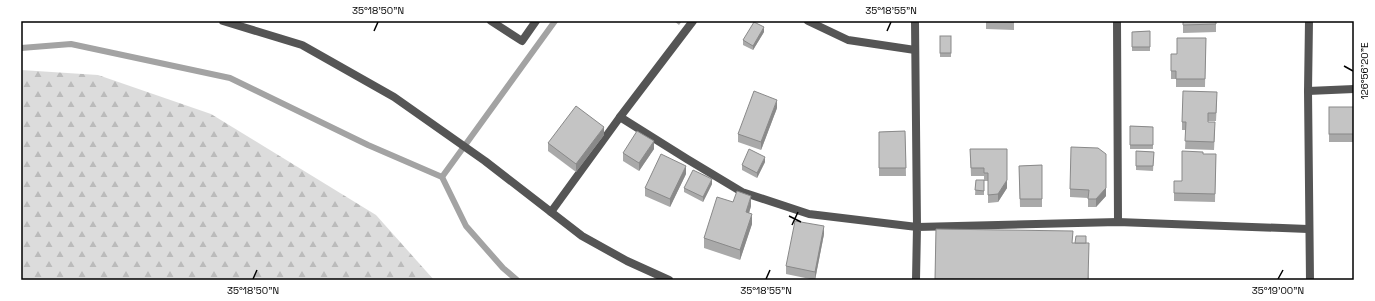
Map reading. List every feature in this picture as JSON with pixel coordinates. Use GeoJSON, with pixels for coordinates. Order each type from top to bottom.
{"type":"FeatureCollection","features":[{"type":"Feature","properties":{"kind":"street"},"geometry":{"type":"LineString","coordinates":[[223,21],[302,45],[394,97],[445,132],[582,236],[627,261],[669,280]]}},
{"type":"Feature","properties":{"kind":"street"},"geometry":{"type":"LineString","coordinates":[[491,21],[522,41],[536,21]]}},
{"type":"Feature","properties":{"kind":"street"},"geometry":{"type":"LineString","coordinates":[[551,212],[620,117],[694,21]]}},
{"type":"Feature","properties":{"kind":"street"},"geometry":{"type":"LineString","coordinates":[[808,21],[848,40],[915,50]]}},
{"type":"Feature","properties":{"kind":"street"},"geometry":{"type":"LineString","coordinates":[[915,21],[917,227],[916,280]]}},
{"type":"Feature","properties":{"kind":"street"},"geometry":{"type":"LineString","coordinates":[[1116,21],[1118,222]]}},
{"type":"Feature","properties":{"kind":"street"},"geometry":{"type":"LineString","coordinates":[[1309,21],[1308,229],[1310,280]]}},
{"type":"Feature","properties":{"kind":"street"},"geometry":{"type":"LineString","coordinates":[[1308,91],[1354,89]]}},
{"type":"Feature","properties":{"kind":"street"},"geometry":{"type":"LineString","coordinates":[[620,117],[742,192],[809,214],[917,227],[1118,222],[1308,229]]}},
{"type":"Feature","properties":{"kind":"green space"},"geometry":{"type":"Polygon","coordinates":[[[21,70],[98,75],[211,114],[376,215],[434,280],[21,280],[21,70]]]}},
{"type":"Feature","properties":{"kind":"building"},"geometry":{"type":"Polygon","coordinates":[[[986,21],[1014,21],[1014,22],[986,21]]]}},
{"type":"Feature","properties":{"kind":"building"},"geometry":{"type":"Polygon","coordinates":[[[1183,21],[1216,21],[1216,24],[1183,25],[1183,21]]]}},
{"type":"Feature","properties":{"kind":"building"},"geometry":{"type":"Polygon","coordinates":[[[754,22],[764,27],[753,46],[743,40],[754,22]]]}},
{"type":"Feature","properties":{"kind":"building"},"geometry":{"type":"Polygon","coordinates":[[[1150,31],[1150,47],[1132,47],[1132,32],[1150,31]]]}},
{"type":"Feature","properties":{"kind":"building"},"geometry":{"type":"Polygon","coordinates":[[[940,36],[951,36],[951,53],[940,53],[940,36]]]}},
{"type":"Feature","properties":{"kind":"building"},"geometry":{"type":"Polygon","coordinates":[[[1177,38],[1206,38],[1205,79],[1176,79],[1176,71],[1171,71],[1171,54],[1177,54],[1177,38]]]}},
{"type":"Feature","properties":{"kind":"building"},"geometry":{"type":"Polygon","coordinates":[[[754,91],[777,100],[761,142],[738,134],[754,91]]]}},
{"type":"Feature","properties":{"kind":"building"},"geometry":{"type":"Polygon","coordinates":[[[1183,91],[1217,92],[1216,113],[1208,113],[1208,122],[1215,122],[1214,142],[1185,141],[1186,122],[1182,122],[1183,91]]]}},
{"type":"Feature","properties":{"kind":"building"},"geometry":{"type":"Polygon","coordinates":[[[576,106],[604,127],[576,164],[548,143],[576,106]]]}},
{"type":"Feature","properties":{"kind":"building"},"geometry":{"type":"Polygon","coordinates":[[[1329,107],[1354,107],[1354,134],[1329,134],[1329,107]]]}},
{"type":"Feature","properties":{"kind":"building"},"geometry":{"type":"Polygon","coordinates":[[[1130,126],[1153,127],[1153,145],[1130,145],[1130,126]]]}},
{"type":"Feature","properties":{"kind":"building"},"geometry":{"type":"Polygon","coordinates":[[[637,131],[654,141],[639,163],[623,153],[637,131]]]}},
{"type":"Feature","properties":{"kind":"building"},"geometry":{"type":"Polygon","coordinates":[[[905,131],[906,168],[879,168],[879,132],[905,131]]]}},
{"type":"Feature","properties":{"kind":"building"},"geometry":{"type":"Polygon","coordinates":[[[1071,147],[1098,148],[1106,154],[1106,188],[1096,199],[1088,199],[1089,190],[1070,189],[1071,147]]]}},
{"type":"Feature","properties":{"kind":"building"},"geometry":{"type":"Polygon","coordinates":[[[749,149],[765,157],[757,173],[742,165],[749,149]]]}},
{"type":"Feature","properties":{"kind":"building"},"geometry":{"type":"Polygon","coordinates":[[[970,149],[1007,149],[1007,180],[998,194],[988,195],[988,173],[984,173],[984,168],[971,168],[970,149]]]}},
{"type":"Feature","properties":{"kind":"building"},"geometry":{"type":"Polygon","coordinates":[[[1136,151],[1154,152],[1153,166],[1136,166],[1136,151]]]}},
{"type":"Feature","properties":{"kind":"building"},"geometry":{"type":"Polygon","coordinates":[[[1182,151],[1216,154],[1215,194],[1174,193],[1174,181],[1182,181],[1182,151]]]}},
{"type":"Feature","properties":{"kind":"building"},"geometry":{"type":"Polygon","coordinates":[[[661,154],[686,166],[670,199],[645,188],[661,154]]]}},
{"type":"Feature","properties":{"kind":"building"},"geometry":{"type":"Polygon","coordinates":[[[1042,165],[1042,199],[1020,199],[1019,166],[1042,165]]]}},
{"type":"Feature","properties":{"kind":"building"},"geometry":{"type":"Polygon","coordinates":[[[693,170],[712,179],[703,197],[684,188],[693,170]]]}},
{"type":"Feature","properties":{"kind":"building"},"geometry":{"type":"Polygon","coordinates":[[[976,180],[984,180],[984,191],[975,190],[976,180]]]}},
{"type":"Feature","properties":{"kind":"building"},"geometry":{"type":"Polygon","coordinates":[[[737,191],[751,196],[746,212],[752,214],[740,250],[704,238],[717,197],[733,202],[737,191]]]}},
{"type":"Feature","properties":{"kind":"building"},"geometry":{"type":"Polygon","coordinates":[[[795,221],[824,226],[815,272],[786,266],[795,221]]]}},
{"type":"Feature","properties":{"kind":"building"},"geometry":{"type":"Polygon","coordinates":[[[936,229],[1073,231],[1072,243],[1089,243],[1088,280],[935,279],[936,229]]]}},
{"type":"Feature","properties":{"kind":"building"},"geometry":{"type":"Polygon","coordinates":[[[1076,236],[1086,236],[1086,243],[1075,243],[1076,236]]]}},
{"type":"Feature","properties":{"kind":"waterway"},"geometry":{"type":"LineString","coordinates":[[442,177],[555,21]]}},
{"type":"Feature","properties":{"kind":"waterway"},"geometry":{"type":"LineString","coordinates":[[21,48],[71,44],[230,78],[368,145],[442,177],[466,226],[503,268],[517,280]]}}]}
